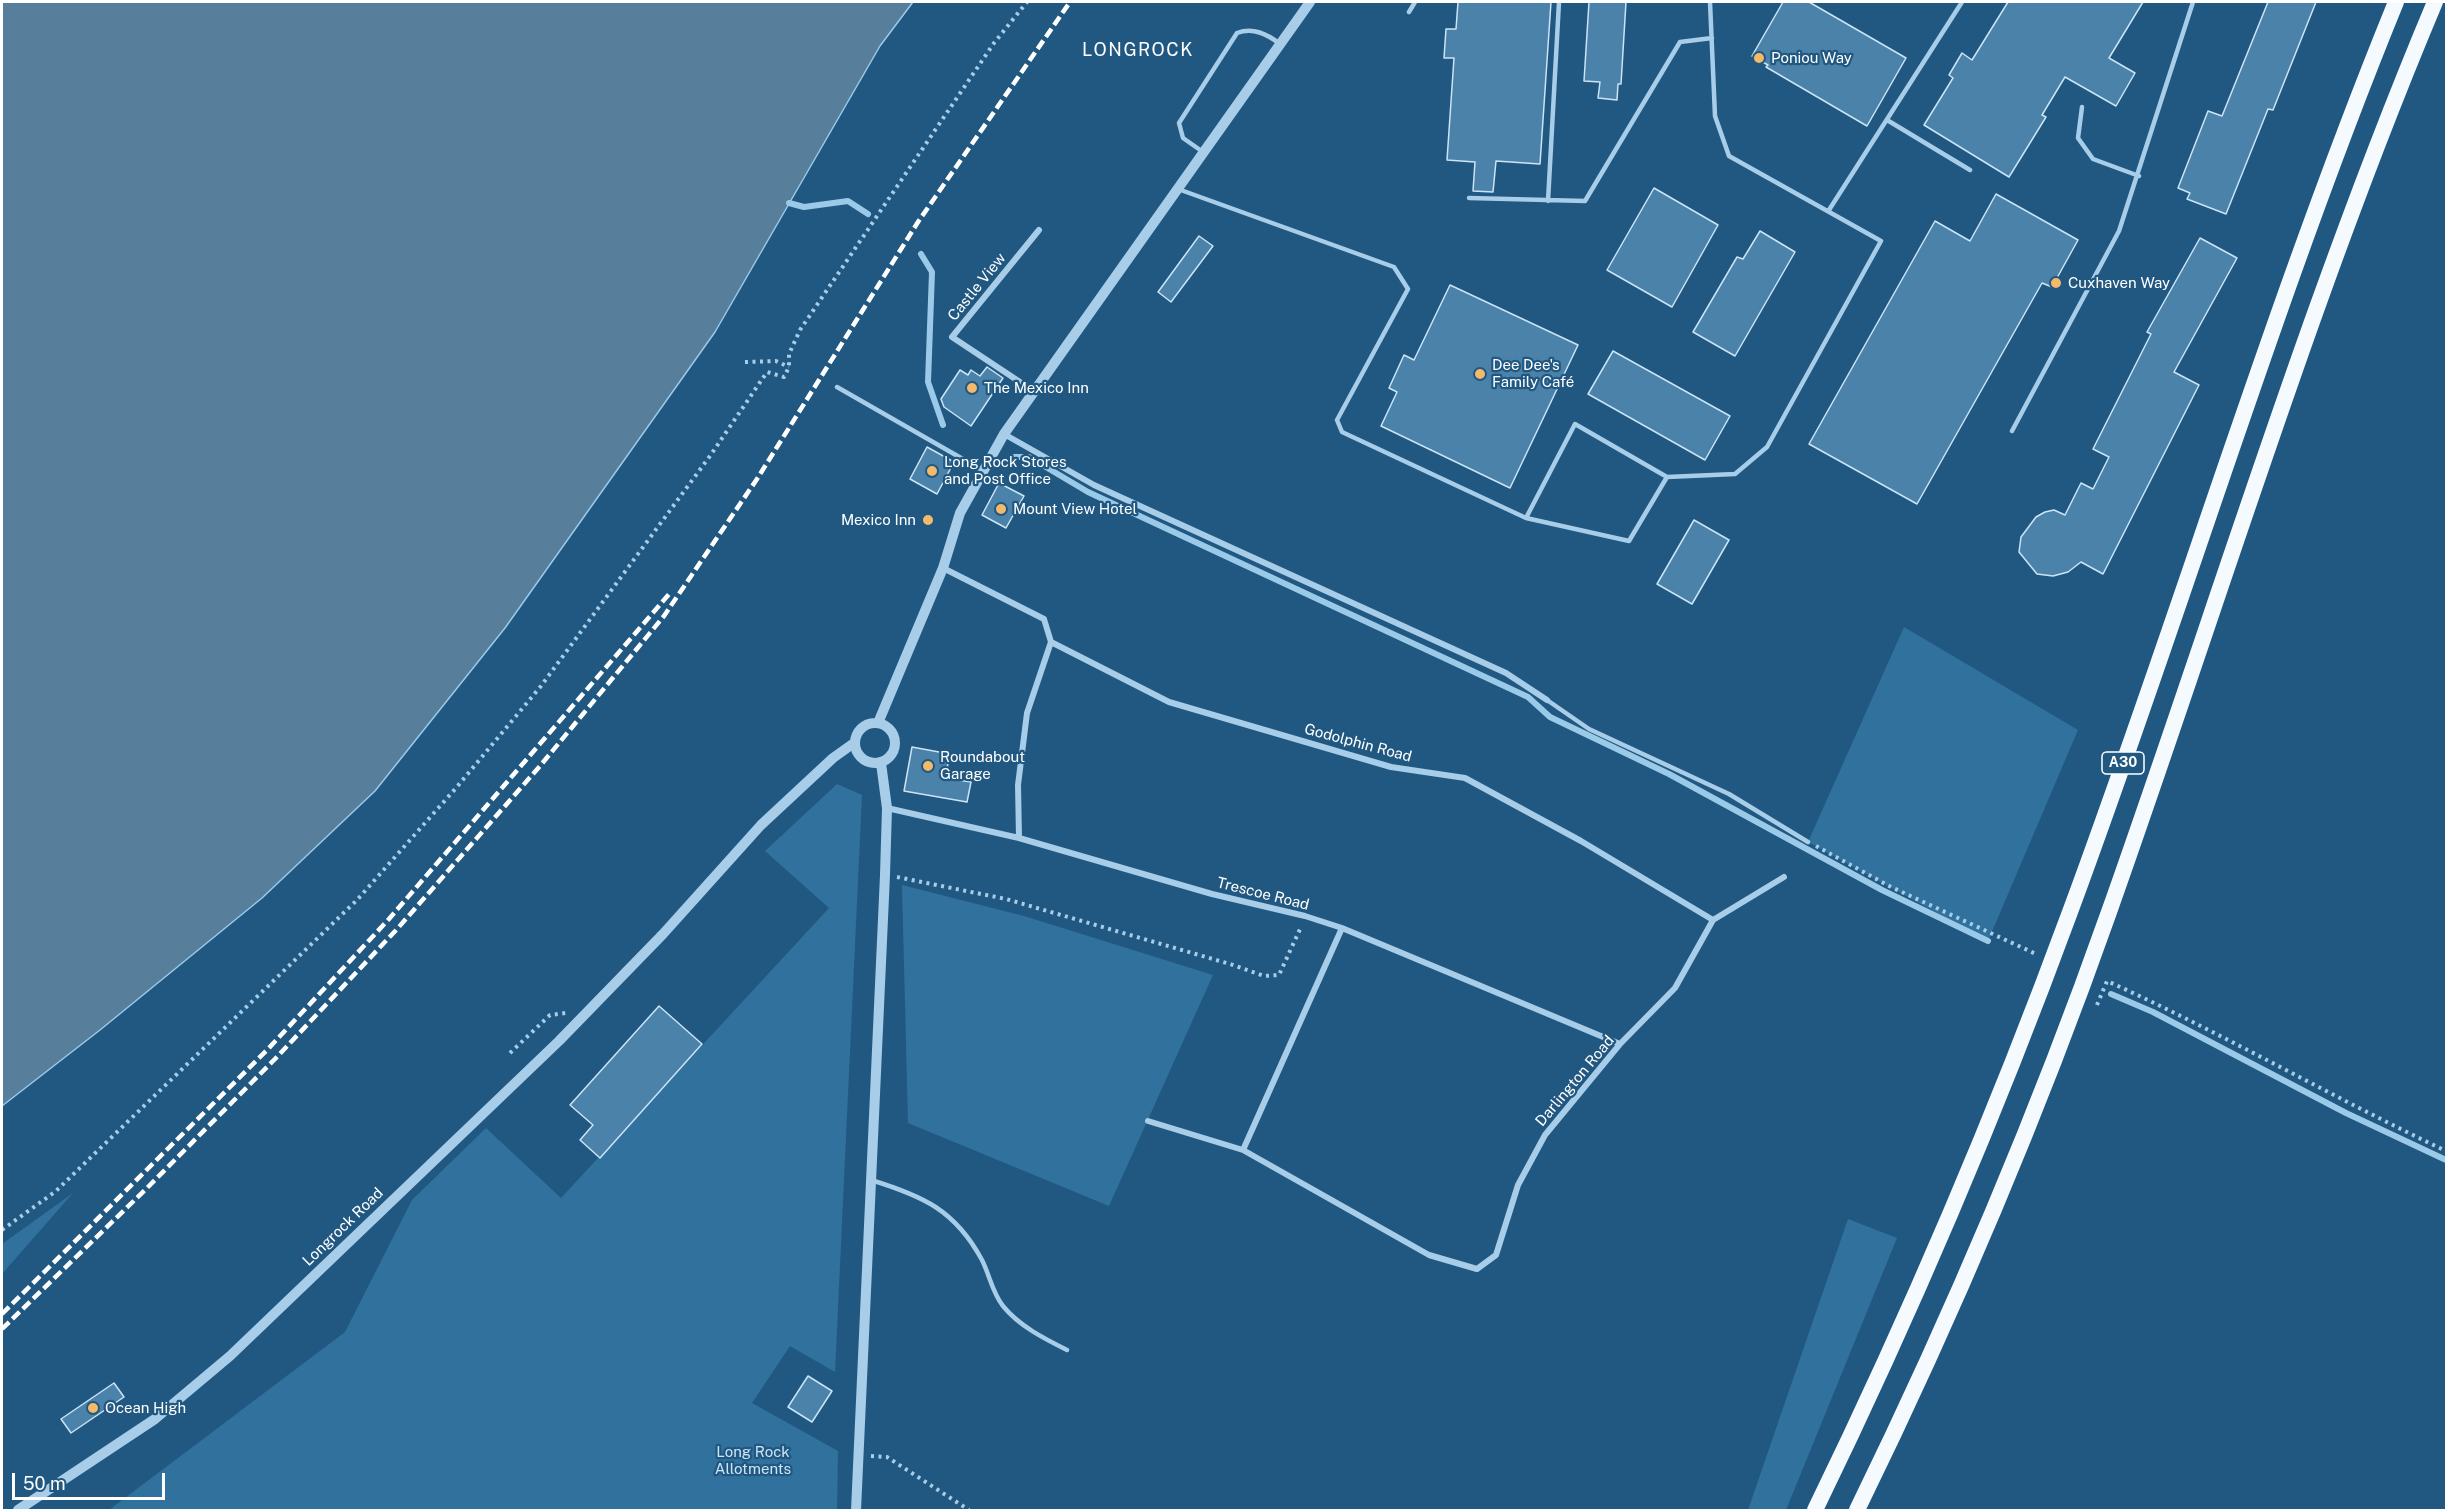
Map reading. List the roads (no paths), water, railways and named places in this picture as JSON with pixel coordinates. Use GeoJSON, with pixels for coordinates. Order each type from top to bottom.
{"type":"FeatureCollection","features":[{"type":"Feature","properties":{"kind":"highway","name":"A30"},"geometry":{"type":"LineString","coordinates":[[1815,1510],[1870,1397],[1941,1238],[2052,961],[2339,142],[2396,2]]}},
{"type":"Feature","properties":{"kind":"highway","name":"A30"},"geometry":{"type":"LineString","coordinates":[[1857,1510],[1963,1280],[2033,1114],[2108,916],[2326,283],[2400,83],[2435,2]]}},
{"type":"Feature","properties":{"kind":"street"},"geometry":{"type":"LineString","coordinates":[[878,723],[943,568],[960,513],[982,470],[1004,434],[1036,392],[1310,2]]}},
{"type":"Feature","properties":{"kind":"street","name":"Castle View"},"geometry":{"type":"LineString","coordinates":[[1036,392],[952,337],[1039,230]]}},
{"type":"Feature","properties":{"kind":"street"},"geometry":{"type":"LineString","coordinates":[[1004,434],[1094,485],[1506,673],[1548,700]]}},
{"type":"Feature","properties":{"kind":"street"},"geometry":{"type":"LineString","coordinates":[[943,568],[1044,619],[1051,642],[1027,713],[1018,785],[1019,838]]}},
{"type":"Feature","properties":{"kind":"street","name":"Godolphin Road"},"geometry":{"type":"LineString","coordinates":[[1051,642],[1169,702],[1391,767],[1465,778],[1581,841],[1713,920]]}},
{"type":"Feature","properties":{"kind":"street"},"geometry":{"type":"LineString","coordinates":[[878,723],[890,729],[895,742],[891,756],[881,763],[874,764],[861,758],[854,743],[859,730],[878,723]]}},
{"type":"Feature","properties":{"kind":"street","name":"Longrock Road"},"geometry":{"type":"LineString","coordinates":[[18,1510],[155,1419],[230,1356],[587,1012],[663,934],[761,825],[832,758],[854,743]]}},
{"type":"Feature","properties":{"kind":"street"},"geometry":{"type":"LineString","coordinates":[[856,1510],[885,874],[887,808],[881,763]]}},
{"type":"Feature","properties":{"kind":"street","name":"Trescoe Road"},"geometry":{"type":"LineString","coordinates":[[887,808],[1019,838],[1212,894],[1305,916],[1342,928],[1620,1044]]}},
{"type":"Feature","properties":{"kind":"street","name":"Darlington Road"},"geometry":{"type":"LineString","coordinates":[[1148,1121],[1243,1150],[1429,1255],[1477,1269],[1496,1255],[1518,1185],[1545,1135],[1620,1044],[1675,988],[1713,920],[1784,877]]}},
{"type":"Feature","properties":{"kind":"street"},"geometry":{"type":"LineString","coordinates":[[1243,1150],[1301,1014],[1342,928]]}},
{"type":"Feature","properties":{"kind":"lane"},"geometry":{"type":"LineString","coordinates":[[1409,12],[1415,2]]}},
{"type":"Feature","properties":{"kind":"lane"},"geometry":{"type":"LineString","coordinates":[[1548,201],[1559,2]]}},
{"type":"Feature","properties":{"kind":"lane"},"geometry":{"type":"LineString","coordinates":[[1526,518],[1575,424],[1666,477],[1735,474],[1767,447],[1881,241],[1729,156],[1715,116],[1710,2]]}},
{"type":"Feature","properties":{"kind":"lane"},"geometry":{"type":"LineString","coordinates":[[1829,210],[1962,2]]}},
{"type":"Feature","properties":{"kind":"lane"},"geometry":{"type":"LineString","coordinates":[[2012,431],[2119,231],[2139,176],[2193,2]]}},
{"type":"Feature","properties":{"kind":"lane"},"geometry":{"type":"LineString","coordinates":[[1203,152],[1183,138],[1179,123],[1237,33],[1248,29],[1269,36],[1280,44]]}},
{"type":"Feature","properties":{"kind":"lane"},"geometry":{"type":"LineString","coordinates":[[1469,198],[1585,201],[1680,42],[1712,38]]}},
{"type":"Feature","properties":{"kind":"lane"},"geometry":{"type":"LineString","coordinates":[[2082,107],[2078,138],[2093,159],[2139,176]]}},
{"type":"Feature","properties":{"kind":"lane"},"geometry":{"type":"LineString","coordinates":[[1887,120],[1970,170]]}},
{"type":"Feature","properties":{"kind":"lane"},"geometry":{"type":"LineString","coordinates":[[1178,189],[1394,267],[1408,289],[1337,420],[1342,432],[1526,518],[1629,541],[1666,477]]}},
{"type":"Feature","properties":{"kind":"lane"},"geometry":{"type":"LineString","coordinates":[[837,387],[982,470]]}},
{"type":"Feature","properties":{"kind":"lane"},"geometry":{"type":"LineString","coordinates":[[1548,700],[1590,729],[1729,794],[1808,842]]}},
{"type":"Feature","properties":{"kind":"lane"},"geometry":{"type":"LineString","coordinates":[[871,1180],[915,1194],[946,1214],[974,1246],[994,1293],[1004,1307],[1040,1336],[1067,1350]]}},
{"type":"Feature","properties":{"kind":"waterway"},"geometry":{"type":"LineString","coordinates":[[789,203],[804,207],[848,201],[868,214]]}},
{"type":"Feature","properties":{"kind":"waterway"},"geometry":{"type":"LineString","coordinates":[[921,254],[932,272],[928,382],[943,425]]}},
{"type":"Feature","properties":{"kind":"waterway"},"geometry":{"type":"LineString","coordinates":[[1011,457],[1029,457],[1088,492],[1528,697],[1550,717],[1669,774],[1882,890],[1988,941]]}},
{"type":"Feature","properties":{"kind":"waterway"},"geometry":{"type":"LineString","coordinates":[[2111,994],[2153,1012],[2346,1113],[2446,1160]]}},
{"type":"Feature","properties":{"kind":"railway"},"geometry":{"type":"LineString","coordinates":[[2,1329],[275,1059],[398,928],[540,766],[664,616],[757,479],[918,222],[1070,2]]}},
{"type":"Feature","properties":{"kind":"railway"},"geometry":{"type":"LineString","coordinates":[[2,1314],[268,1049],[389,919],[670,593]]}},
{"type":"Feature","properties":{"kind":"place","name":"Poniou Way"},"geometry":{"type":"Point","coordinates":[1759,58]}},
{"type":"Feature","properties":{"kind":"place","name":"Cuxhaven Way"},"geometry":{"type":"Point","coordinates":[2056,283]}},
{"type":"Feature","properties":{"kind":"place","name":"Dee Dee's Family Café"},"geometry":{"type":"Point","coordinates":[1480,374]}},
{"type":"Feature","properties":{"kind":"place","name":"The Mexico Inn"},"geometry":{"type":"Point","coordinates":[972,388]}},
{"type":"Feature","properties":{"kind":"place","name":"Long Rock Stores and Post Office"},"geometry":{"type":"Point","coordinates":[932,471]}},
{"type":"Feature","properties":{"kind":"place","name":"Mount View Hotel"},"geometry":{"type":"Point","coordinates":[1001,509]}},
{"type":"Feature","properties":{"kind":"place","name":"Mexico Inn"},"geometry":{"type":"Point","coordinates":[928,520]}},
{"type":"Feature","properties":{"kind":"place","name":"Roundabout Garage"},"geometry":{"type":"Point","coordinates":[928,766]}},
{"type":"Feature","properties":{"kind":"place","name":"Ocean High"},"geometry":{"type":"Point","coordinates":[93,1408]}},
{"type":"Feature","properties":{"kind":"district","name":"LONGROCK"},"geometry":{"type":"Point","coordinates":[1138,50]}},
{"type":"Feature","properties":{"kind":"park label","name":"Long Rock Allotments"},"geometry":{"type":"Point","coordinates":[753,1460]}}]}
